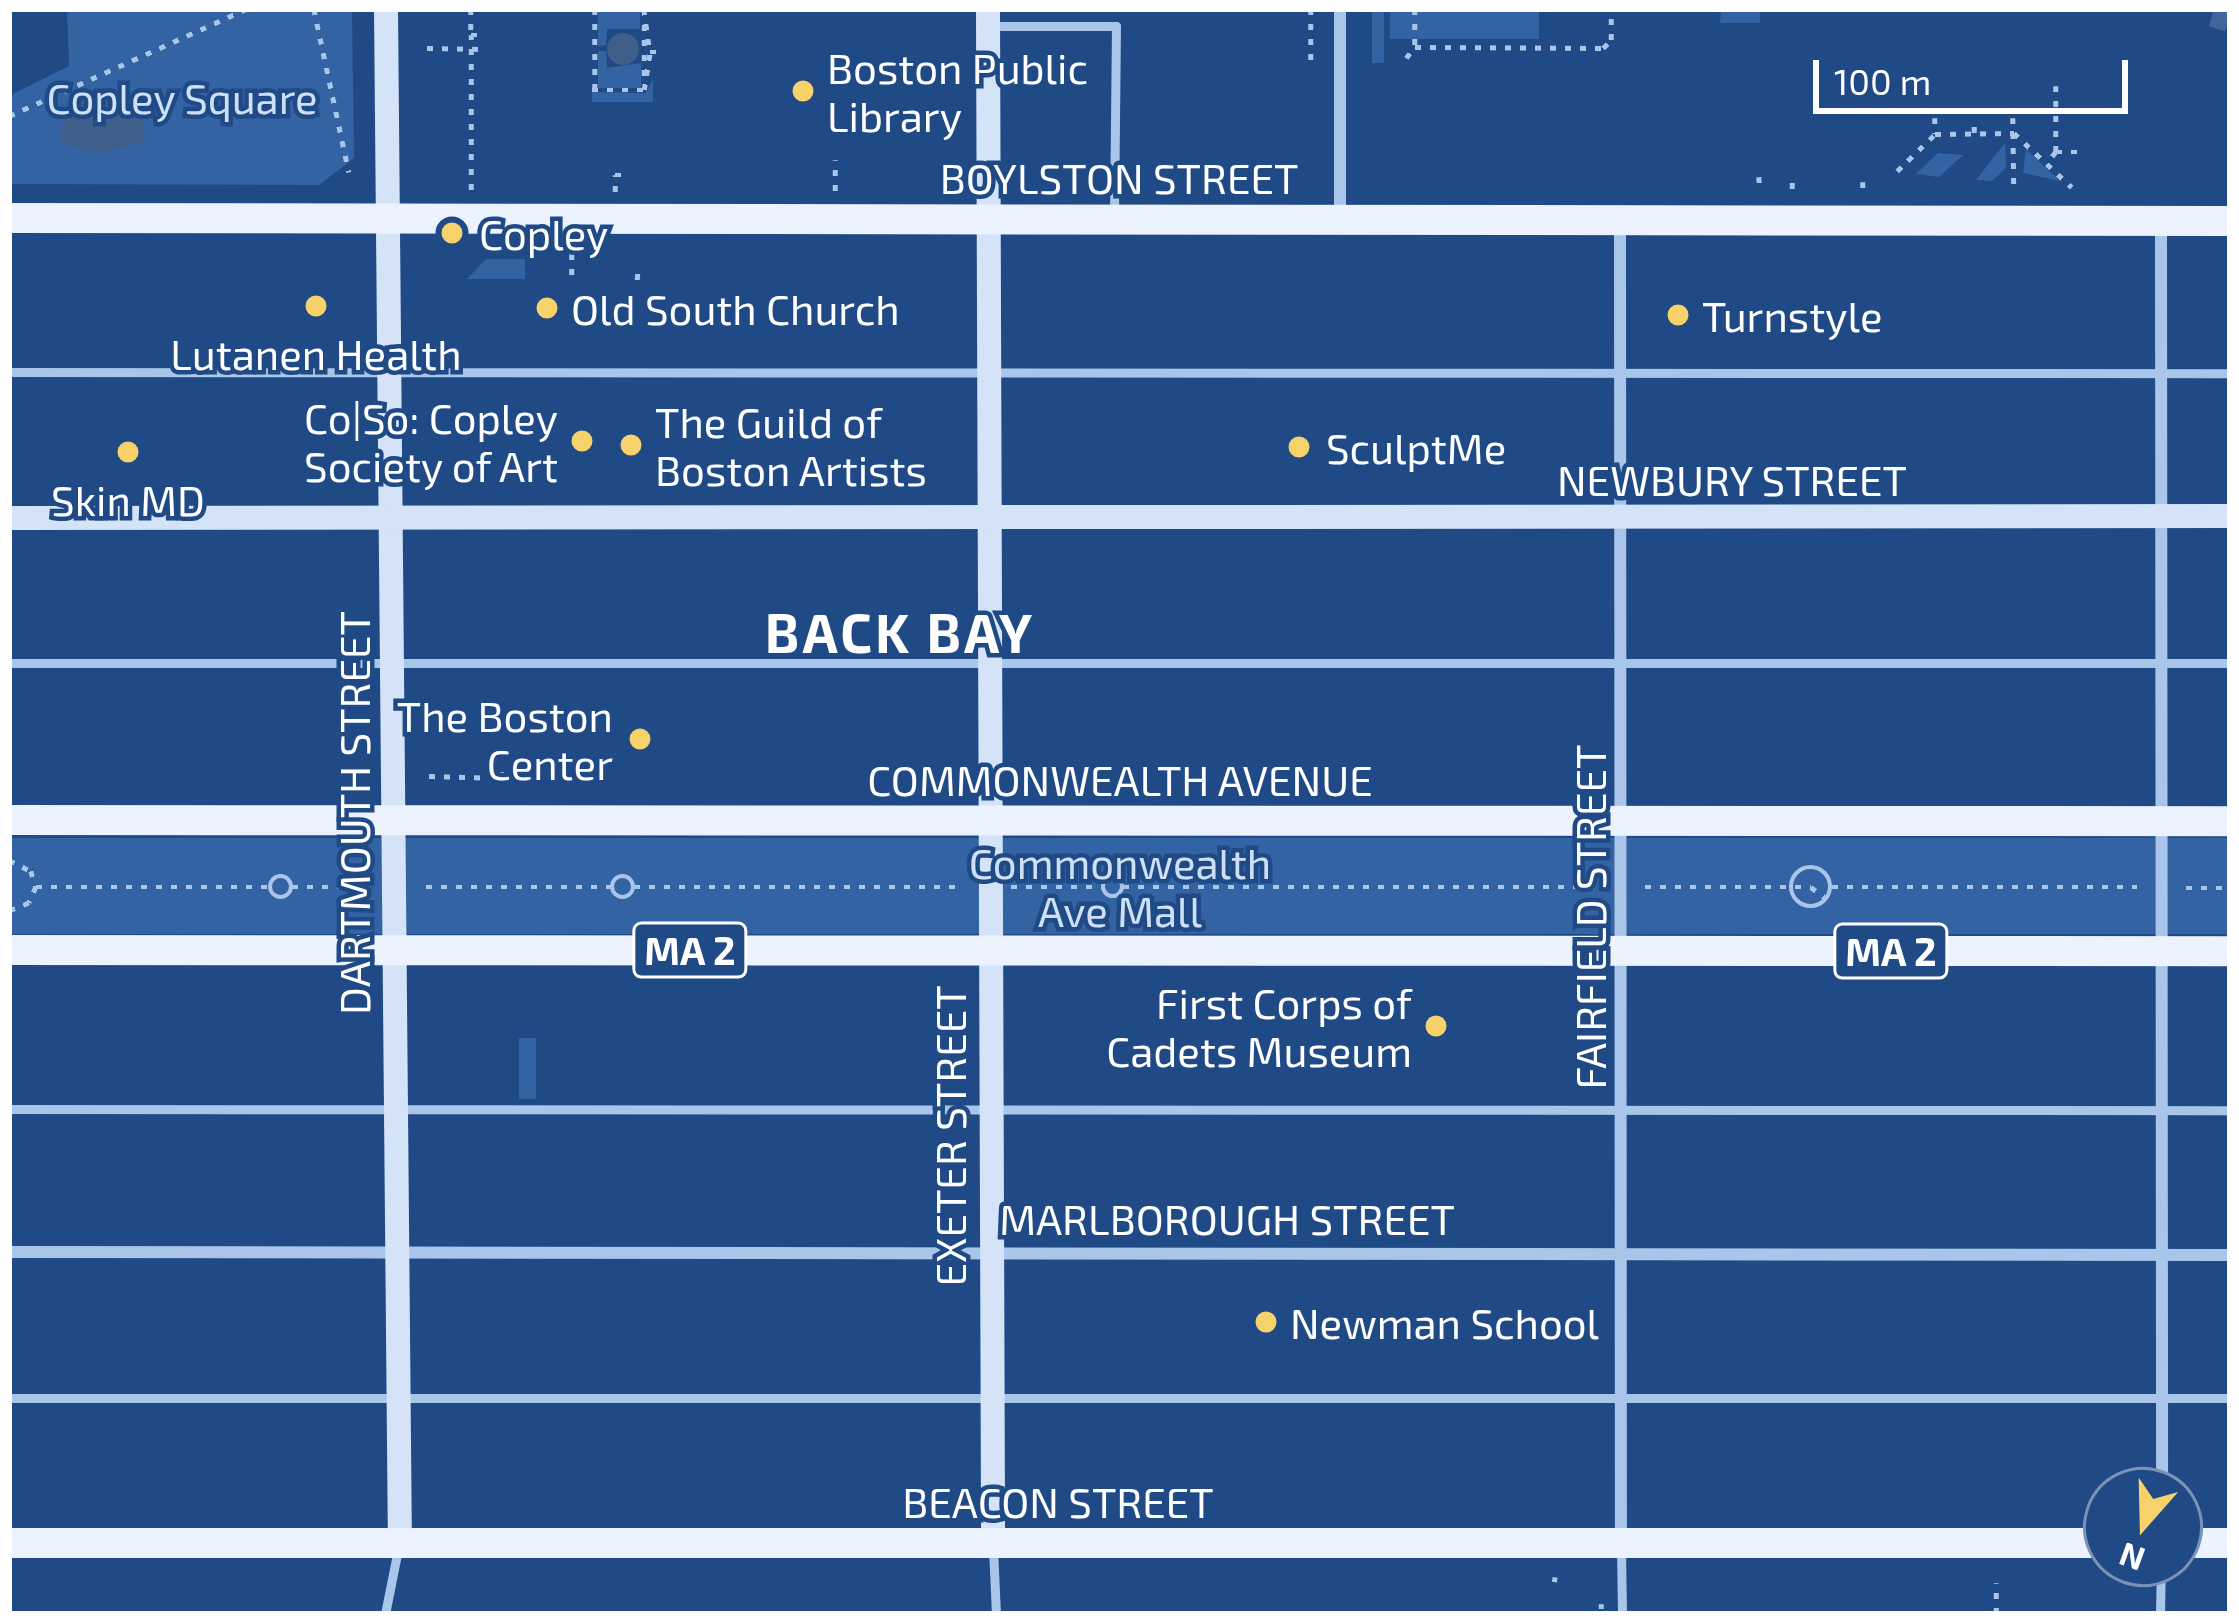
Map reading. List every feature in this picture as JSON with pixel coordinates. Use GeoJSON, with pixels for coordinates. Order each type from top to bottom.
{"type":"FeatureCollection","features":[{"type":"Feature","properties":{"kind":"main road","name":"DARTMOUTH STREET"},"geometry":{"type":"LineString","coordinates":[[386,9],[392,218],[392,950],[399,1108],[400,1543]]}},
{"type":"Feature","properties":{"kind":"main road","name":"EXETER STREET"},"geometry":{"type":"LineString","coordinates":[[988,18],[988,1252],[993,1543]]}},
{"type":"Feature","properties":{"kind":"main road","name":"BOYLSTON STREET"},"geometry":{"type":"LineString","coordinates":[[9,218],[2230,221]]}},
{"type":"Feature","properties":{"kind":"main road","name":"NEWBURY STREET"},"geometry":{"type":"LineString","coordinates":[[9,518],[2230,516]]}},
{"type":"Feature","properties":{"kind":"main road","name":"COMMONWEALTH AVENUE"},"geometry":{"type":"LineString","coordinates":[[9,820],[2230,821]]}},
{"type":"Feature","properties":{"kind":"main road","name":"MA 2"},"geometry":{"type":"LineString","coordinates":[[9,950],[2230,951]]}},
{"type":"Feature","properties":{"kind":"main road","name":"BEACON STREET"},"geometry":{"type":"LineString","coordinates":[[9,1543],[2083,1543]]}},
{"type":"Feature","properties":{"kind":"street"},"geometry":{"type":"LineString","coordinates":[[1340,9],[1340,219]]}},
{"type":"Feature","properties":{"kind":"street","name":"FAIRFIELD STREET"},"geometry":{"type":"LineString","coordinates":[[1620,219],[1621,1544]]}},
{"type":"Feature","properties":{"kind":"street"},"geometry":{"type":"LineString","coordinates":[[2161,221],[2162,1467]]}},
{"type":"Feature","properties":{"kind":"street","name":"MARLBOROUGH STREET"},"geometry":{"type":"LineString","coordinates":[[9,1252],[2230,1255]]}},
{"type":"Feature","properties":{"kind":"lane"},"geometry":{"type":"LineString","coordinates":[[988,18],[1117,26],[1114,219]]}},
{"type":"Feature","properties":{"kind":"lane"},"geometry":{"type":"LineString","coordinates":[[9,372],[818,376],[2230,373]]}},
{"type":"Feature","properties":{"kind":"lane"},"geometry":{"type":"LineString","coordinates":[[9,663],[2230,663]]}},
{"type":"Feature","properties":{"kind":"lane"},"geometry":{"type":"LineString","coordinates":[[9,1109],[2230,1110]]}},
{"type":"Feature","properties":{"kind":"lane"},"geometry":{"type":"LineString","coordinates":[[9,1398],[2230,1398]]}},
{"type":"Feature","properties":{"kind":"lane","name":"DARTMOUTH STREET"},"geometry":{"type":"LineString","coordinates":[[385,1614],[400,1543]]}},
{"type":"Feature","properties":{"kind":"lane","name":"EXETER STREET"},"geometry":{"type":"LineString","coordinates":[[993,1543],[996,1614]]}},
{"type":"Feature","properties":{"kind":"lane","name":"FAIRFIELD STREET"},"geometry":{"type":"LineString","coordinates":[[1621,1544],[1622,1614]]}},
{"type":"Feature","properties":{"kind":"path"},"geometry":{"type":"LineString","coordinates":[[9,116],[246,9]]}},
{"type":"Feature","properties":{"kind":"path"},"geometry":{"type":"LineString","coordinates":[[314,9],[349,172]]}},
{"type":"Feature","properties":{"kind":"path"},"geometry":{"type":"LineString","coordinates":[[595,9],[594,90],[644,90],[644,9]]}},
{"type":"Feature","properties":{"kind":"path"},"geometry":{"type":"LineString","coordinates":[[1311,9],[1312,64]]}},
{"type":"Feature","properties":{"kind":"path"},"geometry":{"type":"LineString","coordinates":[[1406,58],[1415,47],[1415,9]]}},
{"type":"Feature","properties":{"kind":"path"},"geometry":{"type":"LineString","coordinates":[[1603,58],[1603,48],[1611,40],[1611,9]]}},
{"type":"Feature","properties":{"kind":"path"},"geometry":{"type":"LineString","coordinates":[[471,190],[473,12]]}},
{"type":"Feature","properties":{"kind":"path"},"geometry":{"type":"LineString","coordinates":[[644,22],[650,22],[650,77],[644,77]]}},
{"type":"Feature","properties":{"kind":"path"},"geometry":{"type":"LineString","coordinates":[[471,35],[483,35]]}},
{"type":"Feature","properties":{"kind":"path"},"geometry":{"type":"LineString","coordinates":[[1415,47],[1603,48]]}},
{"type":"Feature","properties":{"kind":"path"},"geometry":{"type":"LineString","coordinates":[[427,48],[483,49]]}},
{"type":"Feature","properties":{"kind":"path"},"geometry":{"type":"LineString","coordinates":[[650,52],[661,52]]}},
{"type":"Feature","properties":{"kind":"path"},"geometry":{"type":"LineString","coordinates":[[471,61],[482,61]]}},
{"type":"Feature","properties":{"kind":"path"},"geometry":{"type":"LineString","coordinates":[[2047,164],[2056,152],[2056,86]]}},
{"type":"Feature","properties":{"kind":"path"},"geometry":{"type":"LineString","coordinates":[[1935,118],[1935,134]]}},
{"type":"Feature","properties":{"kind":"path"},"geometry":{"type":"LineString","coordinates":[[1974,118],[1974,133]]}},
{"type":"Feature","properties":{"kind":"path"},"geometry":{"type":"LineString","coordinates":[[2013,118],[2014,188]]}},
{"type":"Feature","properties":{"kind":"path"},"geometry":{"type":"LineString","coordinates":[[1898,171],[1935,134],[2014,133],[2072,187]]}},
{"type":"Feature","properties":{"kind":"path"},"geometry":{"type":"LineString","coordinates":[[2056,152],[2084,152]]}},
{"type":"Feature","properties":{"kind":"path"},"geometry":{"type":"LineString","coordinates":[[835,160],[835,190]]}},
{"type":"Feature","properties":{"kind":"path"},"geometry":{"type":"LineString","coordinates":[[615,192],[615,175],[626,175]]}},
{"type":"Feature","properties":{"kind":"path"},"geometry":{"type":"LineString","coordinates":[[1760,177],[1760,189]]}},
{"type":"Feature","properties":{"kind":"path"},"geometry":{"type":"LineString","coordinates":[[1792,177],[1792,189]]}},
{"type":"Feature","properties":{"kind":"path"},"geometry":{"type":"LineString","coordinates":[[572,254],[572,280]]}},
{"type":"Feature","properties":{"kind":"path"},"geometry":{"type":"LineString","coordinates":[[638,266],[638,280]]}},
{"type":"Feature","properties":{"kind":"path"},"geometry":{"type":"LineString","coordinates":[[429,776],[502,778],[502,770]]}},
{"type":"Feature","properties":{"kind":"path"},"geometry":{"type":"LineString","coordinates":[[9,860],[32,871],[36,887],[29,903],[9,911]]}},
{"type":"Feature","properties":{"kind":"path"},"geometry":{"type":"LineString","coordinates":[[1791,887],[1803,868],[1826,872]]}},
{"type":"Feature","properties":{"kind":"path"},"geometry":{"type":"LineString","coordinates":[[1811,887],[1826,872]]}},
{"type":"Feature","properties":{"kind":"path"},"geometry":{"type":"LineString","coordinates":[[1791,887],[1808,907],[1827,899],[1832,887],[1826,872]]}},
{"type":"Feature","properties":{"kind":"path"},"geometry":{"type":"LineString","coordinates":[[36,887],[270,887],[281,876],[292,887],[362,887]]}},
{"type":"Feature","properties":{"kind":"path"},"geometry":{"type":"LineString","coordinates":[[612,887],[621,877],[634,887],[962,887]]}},
{"type":"Feature","properties":{"kind":"path"},"geometry":{"type":"LineString","coordinates":[[1011,887],[1103,887],[1113,878],[1123,887],[1600,887]]}},
{"type":"Feature","properties":{"kind":"path"},"geometry":{"type":"LineString","coordinates":[[270,887],[281,898],[292,887]]}},
{"type":"Feature","properties":{"kind":"path"},"geometry":{"type":"LineString","coordinates":[[426,887],[612,887],[623,898],[634,887]]}},
{"type":"Feature","properties":{"kind":"path"},"geometry":{"type":"LineString","coordinates":[[1103,887],[1113,897],[1123,887]]}},
{"type":"Feature","properties":{"kind":"path"},"geometry":{"type":"LineString","coordinates":[[1645,887],[1811,887],[1827,899]]}},
{"type":"Feature","properties":{"kind":"path"},"geometry":{"type":"LineString","coordinates":[[1832,887],[2137,887]]}},
{"type":"Feature","properties":{"kind":"path"},"geometry":{"type":"LineString","coordinates":[[2186,887],[2230,887]]}},
{"type":"Feature","properties":{"kind":"path"},"geometry":{"type":"LineString","coordinates":[[1996,1583],[1996,1614]]}},
{"type":"Feature","properties":{"kind":"green space","name":"Copley Square"},"geometry":{"type":"Polygon","coordinates":[[[67,9],[352,9],[354,158],[319,185],[9,184],[9,96],[69,66],[67,9]]]}},
{"type":"Feature","properties":{"kind":"green space"},"geometry":{"type":"Polygon","coordinates":[[[1372,9],[1384,9],[1384,63],[1372,63],[1372,9]]]}},
{"type":"Feature","properties":{"kind":"green space"},"geometry":{"type":"Polygon","coordinates":[[[1390,9],[1539,9],[1539,39],[1390,39],[1390,9]]]}},
{"type":"Feature","properties":{"kind":"green space"},"geometry":{"type":"Polygon","coordinates":[[[1760,9],[1760,23],[1720,23],[1721,11],[1760,9]]]}},
{"type":"Feature","properties":{"kind":"green space"},"geometry":{"type":"Polygon","coordinates":[[[598,12],[640,12],[640,29],[607,29],[606,45],[598,46],[598,12]]]}},
{"type":"Feature","properties":{"kind":"green space"},"geometry":{"type":"Polygon","coordinates":[[[598,51],[606,51],[607,68],[641,63],[641,88],[598,88],[598,51]]]}},
{"type":"Feature","properties":{"kind":"green space"},"geometry":{"type":"Polygon","coordinates":[[[653,79],[653,102],[592,102],[592,92],[646,93],[653,79]]]}},
{"type":"Feature","properties":{"kind":"green space"},"geometry":{"type":"Polygon","coordinates":[[[2005,143],[2006,168],[1992,181],[1976,180],[2005,143]]]}},
{"type":"Feature","properties":{"kind":"green space"},"geometry":{"type":"Polygon","coordinates":[[[2026,149],[2060,181],[2023,173],[2026,149]]]}},
{"type":"Feature","properties":{"kind":"green space"},"geometry":{"type":"Polygon","coordinates":[[[1938,153],[1963,155],[1939,177],[1916,174],[1938,153]]]}},
{"type":"Feature","properties":{"kind":"green space"},"geometry":{"type":"Polygon","coordinates":[[[486,259],[525,259],[525,279],[467,279],[486,259]]]}},
{"type":"Feature","properties":{"kind":"green space","name":"Commonwealth Ave Mall"},"geometry":{"type":"Polygon","coordinates":[[[9,838],[2230,838],[2230,934],[9,934],[9,838]]]}},
{"type":"Feature","properties":{"kind":"green space"},"geometry":{"type":"Polygon","coordinates":[[[519,1038],[536,1038],[536,1099],[519,1099],[519,1038]]]}},
{"type":"Feature","properties":{"kind":"shaded area"},"geometry":{"type":"Polygon","coordinates":[[[623,33],[634,38],[639,49],[634,60],[623,65],[612,60],[607,49],[612,38],[623,33]]]}},
{"type":"Feature","properties":{"kind":"shaded area"},"geometry":{"type":"Polygon","coordinates":[[[78,99],[128,99],[143,114],[144,142],[98,153],[62,143],[62,115],[78,99]]]}},
{"type":"Feature","properties":{"kind":"tunnel"},"geometry":{"type":"LineString","coordinates":[[2214,9],[2230,14]]}},
{"type":"Feature","properties":{"kind":"place","name":"Boston Public Library"},"geometry":{"type":"Point","coordinates":[803,91]}},
{"type":"Feature","properties":{"kind":"place","name":"Copley"},"geometry":{"type":"Point","coordinates":[452,233]}},
{"type":"Feature","properties":{"kind":"place","name":"Lutanen Health"},"geometry":{"type":"Point","coordinates":[316,306]}},
{"type":"Feature","properties":{"kind":"place","name":"Old South Church"},"geometry":{"type":"Point","coordinates":[547,308]}},
{"type":"Feature","properties":{"kind":"place","name":"Turnstyle"},"geometry":{"type":"Point","coordinates":[1678,315]}},
{"type":"Feature","properties":{"kind":"place","name":"Co|So: Copley Society of Art"},"geometry":{"type":"Point","coordinates":[582,441]}},
{"type":"Feature","properties":{"kind":"place","name":"The Guild of Boston Artists"},"geometry":{"type":"Point","coordinates":[631,445]}},
{"type":"Feature","properties":{"kind":"place","name":"SculptMe"},"geometry":{"type":"Point","coordinates":[1299,447]}},
{"type":"Feature","properties":{"kind":"place","name":"Skin MD"},"geometry":{"type":"Point","coordinates":[128,452]}},
{"type":"Feature","properties":{"kind":"place","name":"The Boston Center"},"geometry":{"type":"Point","coordinates":[640,739]}},
{"type":"Feature","properties":{"kind":"place","name":"First Corps of Cadets Museum"},"geometry":{"type":"Point","coordinates":[1436,1026]}},
{"type":"Feature","properties":{"kind":"place","name":"Newman School"},"geometry":{"type":"Point","coordinates":[1266,1322]}},
{"type":"Feature","properties":{"kind":"district","name":"BACK BAY"},"geometry":{"type":"Point","coordinates":[900,632]}}]}
